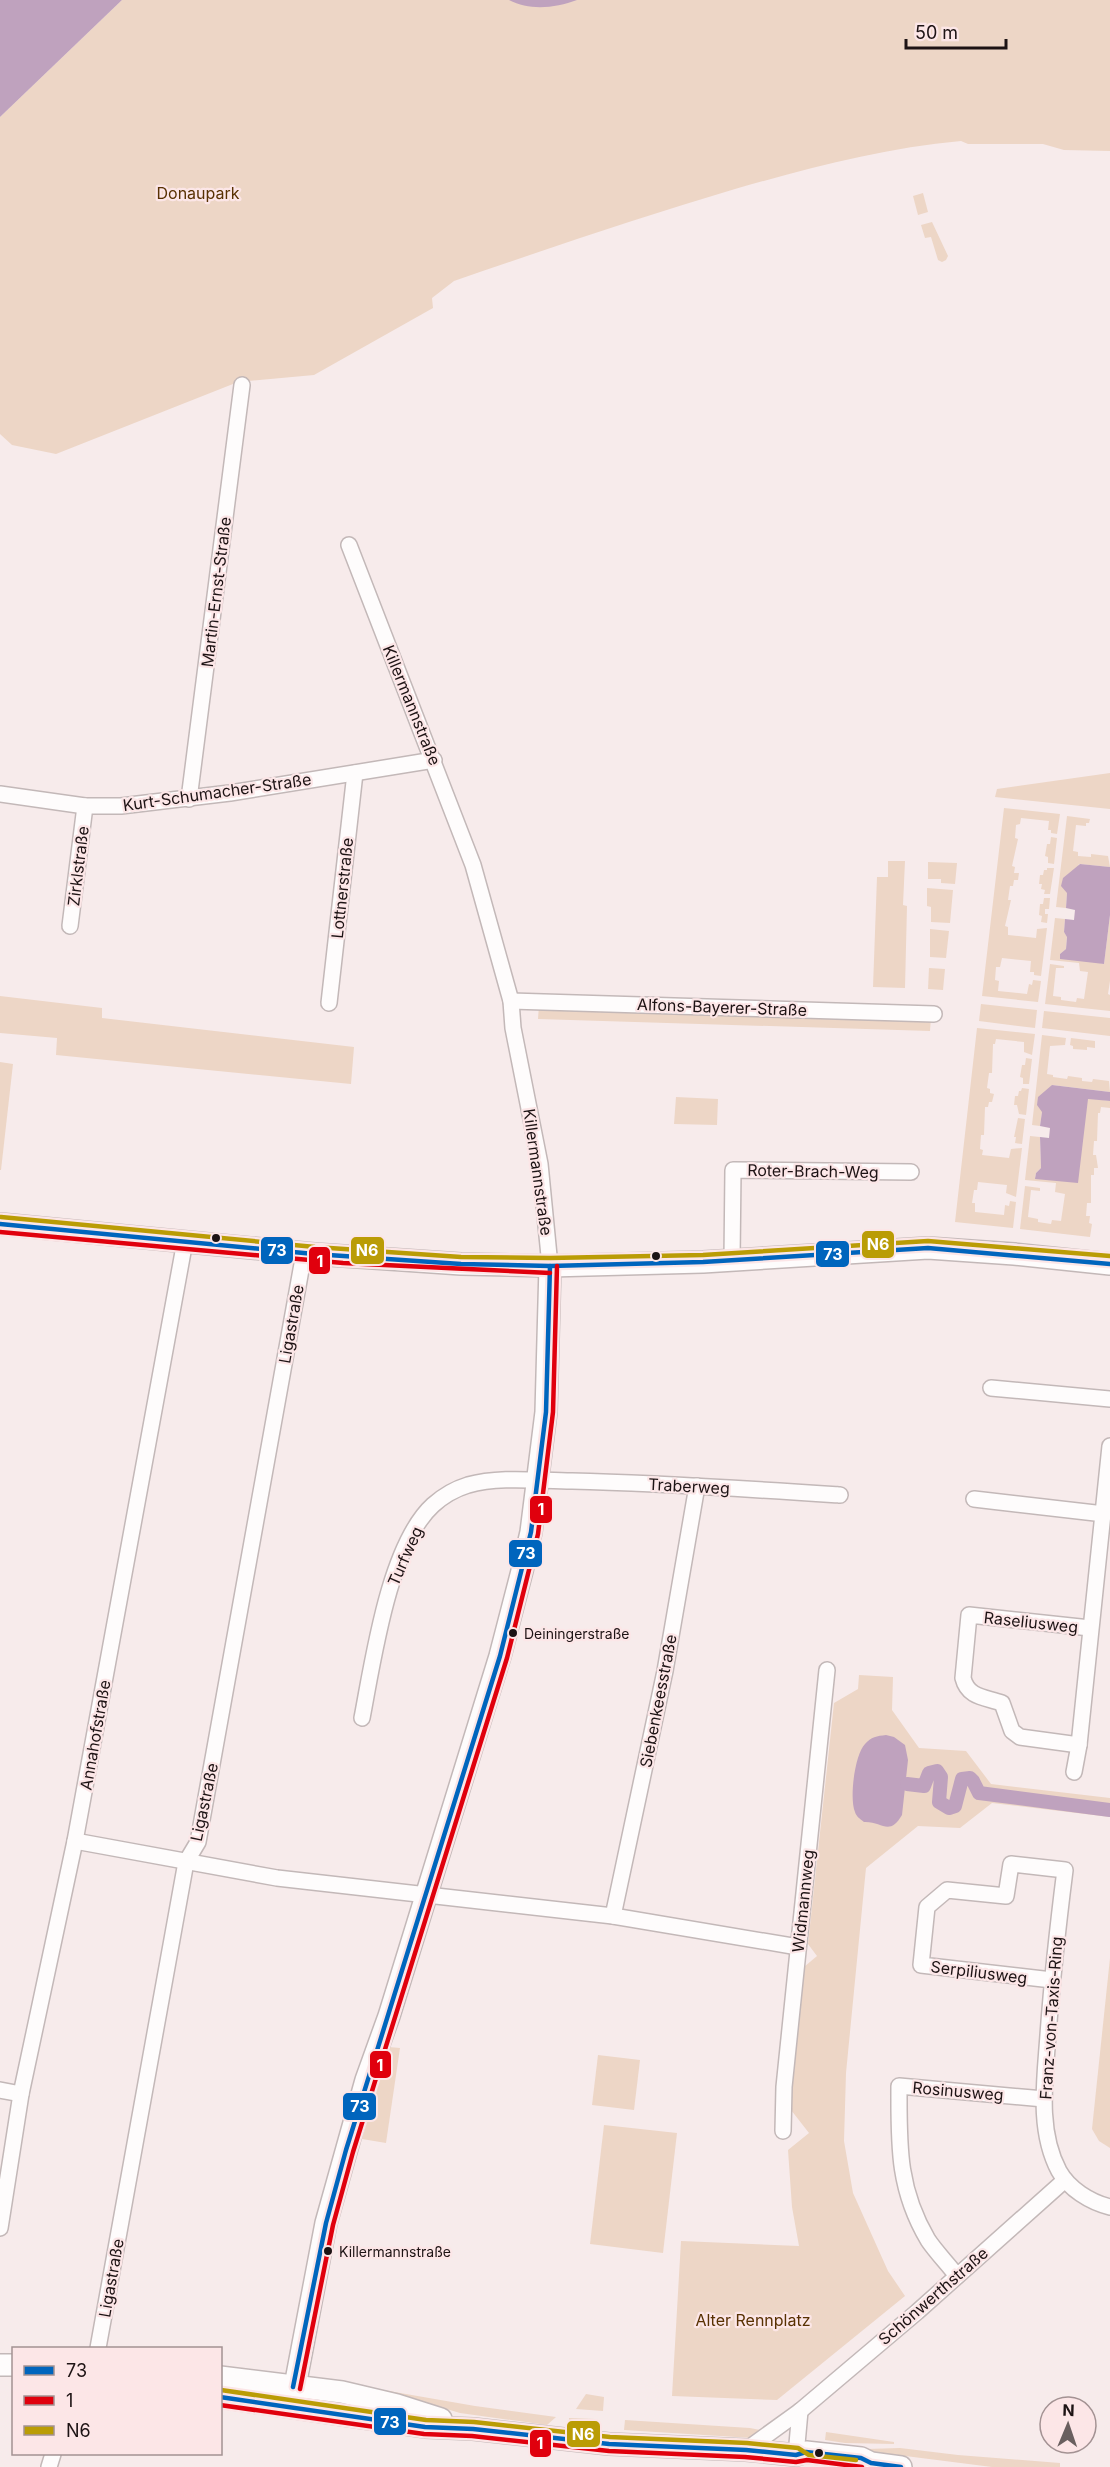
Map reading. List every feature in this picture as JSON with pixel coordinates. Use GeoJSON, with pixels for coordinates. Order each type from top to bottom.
{"type":"FeatureCollection","features":[{"type":"Feature","properties":{"kind":"street","name":"Martin-Ernst-Straße"},"geometry":{"type":"LineString","coordinates":[[189,799],[242,385]]}},
{"type":"Feature","properties":{"kind":"street","name":"Killermannstraße"},"geometry":{"type":"LineString","coordinates":[[292,2397],[326,2223],[366,2080],[500,1656],[524,1562],[538,1481],[546,1412],[550,1266],[540,1164],[513,1028],[511,1001],[473,865],[349,545]]}},
{"type":"Feature","properties":{"kind":"street","name":"Kurt-Schumacher-Straße"},"geometry":{"type":"LineString","coordinates":[[0,795],[85,806],[121,806],[189,799],[434,760]]}},
{"type":"Feature","properties":{"kind":"street","name":"Lottnerstraße"},"geometry":{"type":"LineString","coordinates":[[329,1003],[355,773]]}},
{"type":"Feature","properties":{"kind":"street","name":"Zirklstraße"},"geometry":{"type":"LineString","coordinates":[[70,926],[85,806]]}},
{"type":"Feature","properties":{"kind":"street","name":"Alfons-Bayerer-Straße"},"geometry":{"type":"LineString","coordinates":[[511,1001],[934,1014]]}},
{"type":"Feature","properties":{"kind":"street","name":"Roter-Brach-Weg"},"geometry":{"type":"LineString","coordinates":[[732,1259],[734,1170],[911,1172]]}},
{"type":"Feature","properties":{"kind":"street"},"geometry":{"type":"LineString","coordinates":[[0,1224],[304,1253],[461,1264],[550,1266],[951,1249],[1110,1264]]}},
{"type":"Feature","properties":{"kind":"street","name":"Annahofstraße"},"geometry":{"type":"LineString","coordinates":[[0,2228],[21,2094],[75,1841],[185,1241]]}},
{"type":"Feature","properties":{"kind":"street","name":"Ligastraße"},"geometry":{"type":"LineString","coordinates":[[98,2347],[186,1862],[198,1842],[304,1253]]}},
{"type":"Feature","properties":{"kind":"street"},"geometry":{"type":"LineString","coordinates":[[991,1388],[1110,1399]]}},
{"type":"Feature","properties":{"kind":"street"},"geometry":{"type":"LineString","coordinates":[[1074,1772],[1079,1745],[1110,1446]]}},
{"type":"Feature","properties":{"kind":"street","name":"Traberweg"},"geometry":{"type":"LineString","coordinates":[[538,1481],[697,1486],[840,1495]]}},
{"type":"Feature","properties":{"kind":"street","name":"Turfweg"},"geometry":{"type":"LineString","coordinates":[[362,1718],[384,1608],[394,1577],[417,1527],[431,1507],[449,1493],[469,1485],[538,1481]]}},
{"type":"Feature","properties":{"kind":"street","name":"Siebenkeesstraße"},"geometry":{"type":"LineString","coordinates":[[613,1916],[666,1671],[697,1486]]}},
{"type":"Feature","properties":{"kind":"street"},"geometry":{"type":"LineString","coordinates":[[975,1500],[1104,1514]]}},
{"type":"Feature","properties":{"kind":"street","name":"Raseliusweg"},"geometry":{"type":"LineString","coordinates":[[1079,1745],[1020,1737],[1012,1731],[1002,1703],[971,1693],[965,1688],[963,1678],[966,1646],[969,1615],[1090,1628]]}},
{"type":"Feature","properties":{"kind":"street","name":"Widmannweg"},"geometry":{"type":"LineString","coordinates":[[783,2131],[784,2087],[827,1670]]}},
{"type":"Feature","properties":{"kind":"street"},"geometry":{"type":"LineString","coordinates":[[75,1841],[277,1878],[613,1916],[798,1947]]}},
{"type":"Feature","properties":{"kind":"street","name":"Serpiliusweg"},"geometry":{"type":"LineString","coordinates":[[1052,1980],[921,1965],[927,1907],[947,1890],[1006,1896],[1011,1864],[1065,1870]]}},
{"type":"Feature","properties":{"kind":"street","name":"Franz-von-Taxis-Ring"},"geometry":{"type":"LineString","coordinates":[[1065,1870],[1052,1980],[1044,2099],[1050,2148],[1065,2180],[1077,2192],[1110,2207]]}},
{"type":"Feature","properties":{"kind":"street","name":"Rosinusweg"},"geometry":{"type":"LineString","coordinates":[[957,2276],[928,2241],[916,2217],[900,2168],[899,2086],[1044,2099]]}},
{"type":"Feature","properties":{"kind":"street"},"geometry":{"type":"LineString","coordinates":[[0,2090],[21,2094]]}},
{"type":"Feature","properties":{"kind":"street","name":"Schönwerthstraße"},"geometry":{"type":"LineString","coordinates":[[746,2450],[800,2411],[1065,2180]]}},
{"type":"Feature","properties":{"kind":"street"},"geometry":{"type":"LineString","coordinates":[[222,2379],[292,2397]]}},
{"type":"Feature","properties":{"kind":"street"},"geometry":{"type":"LineString","coordinates":[[222,2397],[292,2397],[342,2392],[398,2405],[473,2429],[609,2444],[746,2450],[796,2456],[806,2452],[861,2458],[861,2466],[901,2467]]}},
{"type":"Feature","properties":{"kind":"street"},"geometry":{"type":"LineString","coordinates":[[796,2456],[800,2411]]}},
{"type":"Feature","properties":{"kind":"green space","name":"Donaupark"},"geometry":{"type":"Polygon","coordinates":[[[122,0],[1110,0],[1110,151],[1064,150],[1043,144],[968,144],[961,141],[875,154],[819,166],[735,189],[454,281],[432,298],[433,308],[314,375],[238,382],[56,454],[12,445],[0,434],[0,117],[122,0]]]}},
{"type":"Feature","properties":{"kind":"green space"},"geometry":{"type":"Polygon","coordinates":[[[923,193],[928,212],[918,215],[913,196],[923,193]]]}},
{"type":"Feature","properties":{"kind":"green space"},"geometry":{"type":"Polygon","coordinates":[[[932,222],[948,256],[942,262],[938,260],[931,237],[925,238],[921,225],[932,222]]]}},
{"type":"Feature","properties":{"kind":"green space"},"geometry":{"type":"Polygon","coordinates":[[[1110,773],[1110,809],[995,797],[997,789],[1110,773]]]}},
{"type":"Feature","properties":{"kind":"green space"},"geometry":{"type":"Polygon","coordinates":[[[1004,808],[1060,814],[1057,834],[1048,830],[1049,821],[1021,818],[1020,824],[1016,825],[1015,838],[1018,839],[1012,866],[1015,867],[1014,873],[1019,873],[1018,880],[1014,880],[1013,886],[1010,886],[1008,900],[1011,900],[1005,926],[1008,927],[1008,935],[1036,938],[1037,929],[1047,928],[1041,976],[1030,972],[1031,961],[1002,958],[1000,967],[996,967],[995,980],[999,981],[998,991],[1027,994],[1029,984],[1032,985],[1033,980],[1041,981],[1038,1002],[982,996],[1004,808]]]}},
{"type":"Feature","properties":{"kind":"green space"},"geometry":{"type":"Polygon","coordinates":[[[1067,816],[1090,819],[1086,826],[1076,825],[1073,851],[1078,852],[1078,856],[1091,857],[1091,854],[1108,856],[1110,867],[1079,864],[1067,893],[1066,908],[1056,907],[1067,816]]]}},
{"type":"Feature","properties":{"kind":"green space"},"geometry":{"type":"Polygon","coordinates":[[[1051,837],[1057,838],[1054,864],[1048,863],[1048,857],[1045,856],[1051,837]]]}},
{"type":"Feature","properties":{"kind":"green space"},"geometry":{"type":"Polygon","coordinates":[[[888,861],[905,861],[903,905],[907,906],[905,988],[873,987],[877,877],[888,877],[888,861]]]}},
{"type":"Feature","properties":{"kind":"green space"},"geometry":{"type":"Polygon","coordinates":[[[928,862],[957,863],[955,884],[941,883],[941,879],[928,879],[928,862]]]}},
{"type":"Feature","properties":{"kind":"green space"},"geometry":{"type":"Polygon","coordinates":[[[1047,868],[1054,868],[1050,894],[1044,894],[1045,890],[1041,889],[1042,884],[1039,884],[1040,875],[1043,875],[1047,868]]]}},
{"type":"Feature","properties":{"kind":"green space"},"geometry":{"type":"Polygon","coordinates":[[[927,888],[953,890],[950,923],[931,922],[931,907],[927,906],[927,888]]]}},
{"type":"Feature","properties":{"kind":"green space"},"geometry":{"type":"Polygon","coordinates":[[[1044,898],[1050,898],[1049,909],[1045,909],[1045,914],[1048,914],[1047,923],[1041,922],[1042,916],[1039,915],[1040,904],[1043,904],[1044,898]]]}},
{"type":"Feature","properties":{"kind":"green space"},"geometry":{"type":"Polygon","coordinates":[[[1110,915],[1108,994],[1110,995],[1110,1011],[1045,1004],[1050,964],[1064,966],[1064,968],[1056,968],[1053,996],[1061,997],[1061,1000],[1076,1002],[1077,998],[1084,999],[1088,972],[1080,971],[1079,963],[1050,960],[1055,918],[1065,919],[1066,949],[1060,954],[1104,964],[1110,915]]]}},
{"type":"Feature","properties":{"kind":"green space"},"geometry":{"type":"Polygon","coordinates":[[[930,929],[949,931],[946,958],[930,957],[930,929]]]}},
{"type":"Feature","properties":{"kind":"green space"},"geometry":{"type":"Polygon","coordinates":[[[929,968],[945,969],[943,990],[928,989],[929,968]]]}},
{"type":"Feature","properties":{"kind":"green space"},"geometry":{"type":"Polygon","coordinates":[[[0,996],[102,1008],[102,1018],[354,1047],[351,1084],[56,1055],[57,1038],[0,1033],[0,996]]]}},
{"type":"Feature","properties":{"kind":"green space"},"geometry":{"type":"Polygon","coordinates":[[[981,1004],[1037,1010],[1035,1028],[979,1021],[981,1004]]]}},
{"type":"Feature","properties":{"kind":"green space"},"geometry":{"type":"Polygon","coordinates":[[[539,1005],[931,1017],[930,1031],[538,1019],[539,1005]]]}},
{"type":"Feature","properties":{"kind":"green space"},"geometry":{"type":"Polygon","coordinates":[[[1044,1011],[1110,1018],[1110,1036],[1042,1028],[1044,1011]]]}},
{"type":"Feature","properties":{"kind":"green space"},"geometry":{"type":"Polygon","coordinates":[[[977,1028],[1035,1034],[1032,1055],[1024,1052],[1024,1042],[996,1039],[993,1044],[992,1073],[989,1073],[987,1088],[990,1089],[990,1093],[994,1094],[992,1102],[985,1107],[984,1135],[981,1135],[982,1155],[1009,1158],[1011,1149],[1022,1148],[1016,1197],[1006,1193],[1007,1185],[978,1182],[972,1203],[975,1203],[975,1212],[1004,1215],[1005,1205],[1009,1206],[1010,1201],[1016,1202],[1013,1228],[955,1222],[977,1028]]]}},
{"type":"Feature","properties":{"kind":"green space"},"geometry":{"type":"Polygon","coordinates":[[[1042,1035],[1066,1038],[1065,1045],[1050,1046],[1047,1074],[1067,1079],[1068,1076],[1082,1078],[1082,1081],[1092,1082],[1093,1079],[1109,1081],[1110,1092],[1052,1085],[1042,1112],[1040,1126],[1032,1125],[1042,1035]]]}},
{"type":"Feature","properties":{"kind":"green space"},"geometry":{"type":"Polygon","coordinates":[[[1071,1038],[1095,1041],[1095,1048],[1073,1049],[1070,1045],[1071,1038]]]}},
{"type":"Feature","properties":{"kind":"green space"},"geometry":{"type":"Polygon","coordinates":[[[1026,1058],[1032,1059],[1029,1084],[1023,1084],[1023,1078],[1020,1077],[1026,1058]]]}},
{"type":"Feature","properties":{"kind":"green space"},"geometry":{"type":"Polygon","coordinates":[[[0,1062],[13,1064],[1,1170],[0,1170],[0,1062]]]}},
{"type":"Feature","properties":{"kind":"green space"},"geometry":{"type":"Polygon","coordinates":[[[1022,1088],[1029,1089],[1026,1115],[1019,1114],[1017,1105],[1014,1105],[1015,1096],[1018,1096],[1022,1088]]]}},
{"type":"Feature","properties":{"kind":"green space"},"geometry":{"type":"Polygon","coordinates":[[[676,1097],[718,1099],[717,1125],[674,1124],[676,1097]]]}},
{"type":"Feature","properties":{"kind":"green space"},"geometry":{"type":"Polygon","coordinates":[[[1088,1098],[1110,1101],[1110,1108],[1101,1107],[1098,1113],[1097,1141],[1094,1141],[1093,1155],[1096,1155],[1098,1168],[1094,1168],[1094,1175],[1091,1175],[1091,1203],[1087,1203],[1086,1216],[1090,1216],[1089,1223],[1092,1224],[1090,1237],[1020,1229],[1025,1186],[1040,1188],[1040,1191],[1031,1190],[1028,1217],[1038,1219],[1038,1222],[1051,1224],[1052,1220],[1061,1221],[1065,1194],[1055,1192],[1056,1183],[1025,1180],[1030,1136],[1040,1137],[1041,1168],[1035,1178],[1088,1098]]]}},
{"type":"Feature","properties":{"kind":"green space"},"geometry":{"type":"Polygon","coordinates":[[[1018,1118],[1025,1119],[1022,1144],[1015,1143],[1016,1137],[1014,1137],[1018,1118]]]}},
{"type":"Feature","properties":{"kind":"green space","name":"Alter Rennplatz"},"geometry":{"type":"Polygon","coordinates":[[[859,1675],[893,1677],[892,1710],[919,1748],[966,1751],[991,1784],[1110,1798],[1110,1817],[992,1803],[960,1828],[918,1826],[866,1868],[846,2073],[844,2141],[853,2193],[888,2271],[905,2296],[777,2400],[672,2396],[681,2241],[799,2246],[792,2207],[788,2150],[809,2133],[791,2110],[804,1967],[817,1956],[808,1944],[834,1703],[858,1689],[859,1675]]]}},
{"type":"Feature","properties":{"kind":"green space"},"geometry":{"type":"Polygon","coordinates":[[[1110,1958],[1110,2148],[1099,2141],[1092,2129],[1110,1958]]]}},
{"type":"Feature","properties":{"kind":"green space"},"geometry":{"type":"Polygon","coordinates":[[[389,2047],[400,2048],[386,2143],[362,2139],[389,2047]]]}},
{"type":"Feature","properties":{"kind":"green space"},"geometry":{"type":"Polygon","coordinates":[[[598,2055],[640,2060],[634,2110],[592,2105],[598,2055]]]}},
{"type":"Feature","properties":{"kind":"green space"},"geometry":{"type":"Polygon","coordinates":[[[604,2125],[677,2133],[663,2253],[590,2244],[604,2125]]]}},
{"type":"Feature","properties":{"kind":"green space"},"geometry":{"type":"Polygon","coordinates":[[[383,2390],[556,2417],[547,2425],[460,2413],[383,2390]]]}},
{"type":"Feature","properties":{"kind":"green space"},"geometry":{"type":"Polygon","coordinates":[[[586,2394],[604,2397],[603,2411],[576,2409],[586,2394]]]}},
{"type":"Feature","properties":{"kind":"green space"},"geometry":{"type":"Polygon","coordinates":[[[569,2418],[595,2419],[595,2429],[569,2427],[569,2418]]]}},
{"type":"Feature","properties":{"kind":"green space"},"geometry":{"type":"Polygon","coordinates":[[[625,2420],[750,2428],[765,2431],[752,2438],[624,2430],[625,2420]]]}},
{"type":"Feature","properties":{"kind":"green space"},"geometry":{"type":"Polygon","coordinates":[[[826,2432],[894,2442],[894,2444],[845,2443],[825,2440],[826,2432]]]}},
{"type":"Feature","properties":{"kind":"green space"},"geometry":{"type":"Polygon","coordinates":[[[900,2448],[1060,2463],[1060,2467],[992,2467],[866,2451],[866,2449],[900,2448]]]}},
{"type":"Feature","properties":{"kind":"shaded area"},"geometry":{"type":"Polygon","coordinates":[[[0,0],[122,0],[0,117],[0,0]]]}},
{"type":"Feature","properties":{"kind":"shaded area"},"geometry":{"type":"Polygon","coordinates":[[[509,0],[577,0],[560,5],[534,7],[509,0]]]}},
{"type":"Feature","properties":{"kind":"shaded area"},"geometry":{"type":"Polygon","coordinates":[[[1080,864],[1110,867],[1110,915],[1104,964],[1060,959],[1060,954],[1066,949],[1065,919],[1074,920],[1075,910],[1066,908],[1067,893],[1061,886],[1063,878],[1080,864]]]}},
{"type":"Feature","properties":{"kind":"shaded area"},"geometry":{"type":"Polygon","coordinates":[[[1052,1085],[1110,1092],[1110,1101],[1088,1099],[1078,1183],[1035,1179],[1036,1173],[1041,1168],[1040,1137],[1049,1138],[1050,1128],[1040,1126],[1042,1112],[1037,1105],[1038,1097],[1052,1085]]]}},
{"type":"Feature","properties":{"kind":"shaded area"},"geometry":{"type":"Polygon","coordinates":[[[886,1735],[894,1737],[905,1745],[908,1760],[902,1815],[889,1827],[864,1822],[857,1816],[853,1805],[856,1766],[861,1749],[872,1738],[886,1735]]]}},
{"type":"Feature","properties":{"kind":"waterway"},"geometry":{"type":"LineString","coordinates":[[907,1784],[924,1786],[929,1773],[937,1771],[941,1777],[939,1802],[949,1808],[955,1806],[962,1779],[970,1778],[979,1793],[1110,1810]]}},
{"type":"Feature","properties":{"kind":"transit line","name":"N6"},"geometry":{"type":"LineString","coordinates":[[1,1217],[315,1247],[461,1257],[703,1255],[928,1241],[1110,1256]]}},
{"type":"Feature","properties":{"kind":"transit line","name":"73"},"geometry":{"type":"LineString","coordinates":[[0,1224],[314,1254],[461,1264],[550,1266],[703,1262],[928,1248],[1110,1264]]}},
{"type":"Feature","properties":{"kind":"transit line","name":"1"},"geometry":{"type":"LineString","coordinates":[[0,1232],[343,1263],[550,1273]]}},
{"type":"Feature","properties":{"kind":"transit line","name":"73"},"geometry":{"type":"LineString","coordinates":[[293,2387],[326,2223],[346,2150],[500,1656],[531,1532],[546,1412],[550,1266]]}},
{"type":"Feature","properties":{"kind":"transit line","name":"1"},"geometry":{"type":"LineString","coordinates":[[300,2389],[333,2225],[353,2152],[507,1658],[538,1534],[553,1412],[557,1266]]}},
{"type":"Feature","properties":{"kind":"transit line","name":"N6"},"geometry":{"type":"LineString","coordinates":[[222,2390],[426,2420],[474,2422],[610,2437],[747,2443],[798,2448],[809,2455],[856,2460]]}},
{"type":"Feature","properties":{"kind":"transit line","name":"73"},"geometry":{"type":"LineString","coordinates":[[222,2397],[425,2427],[473,2429],[609,2444],[746,2450],[796,2455],[806,2452],[861,2458],[871,2463],[901,2467]]}},
{"type":"Feature","properties":{"kind":"transit line","name":"1"},"geometry":{"type":"LineString","coordinates":[[222,2405],[424,2434],[472,2436],[609,2451],[745,2457],[796,2462],[807,2460],[862,2467]]}},
{"type":"Feature","properties":{"kind":"place","name":"Deiningerstraße"},"geometry":{"type":"Point","coordinates":[513,1633]}},
{"type":"Feature","properties":{"kind":"place","name":"Killermannstraße"},"geometry":{"type":"Point","coordinates":[328,2251]}}]}
